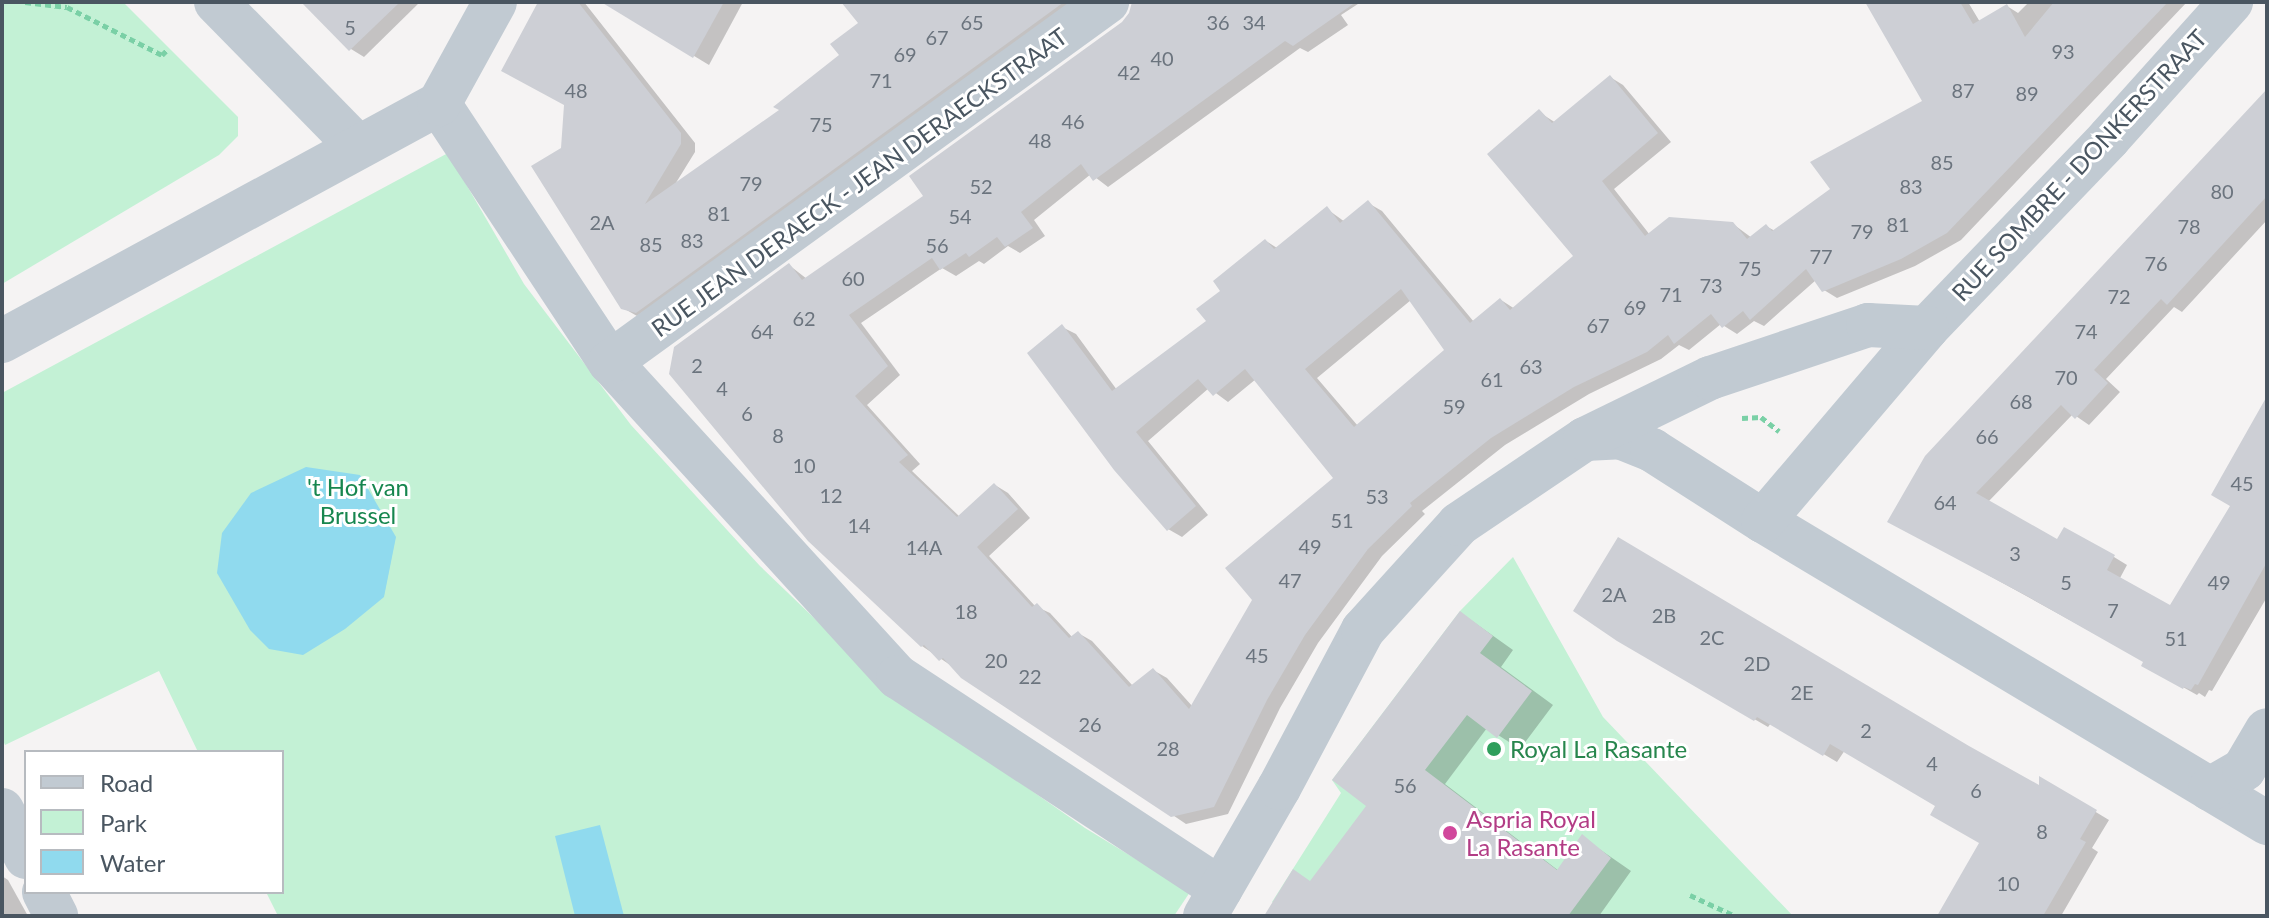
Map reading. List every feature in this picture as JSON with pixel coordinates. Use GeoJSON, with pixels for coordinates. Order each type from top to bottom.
{"type":"FeatureCollection","features":[{"type":"Feature","properties":{"kind":"street"},"geometry":{"type":"LineString","coordinates":[[216,2],[358,147]]}},
{"type":"Feature","properties":{"kind":"street"},"geometry":{"type":"LineString","coordinates":[[2,341],[439,104],[495,2]]}},
{"type":"Feature","properties":{"kind":"street","name":"RUE JEAN DERAECK - JEAN DERAECKSTRAAT"},"geometry":{"type":"LineString","coordinates":[[610,362],[1107,2]]}},
{"type":"Feature","properties":{"kind":"street","name":"RUE SOMBRE - DONKERSTRAAT"},"geometry":{"type":"LineString","coordinates":[[1763,521],[1927,328],[2109,138],[2231,2]]}},
{"type":"Feature","properties":{"kind":"street"},"geometry":{"type":"LineString","coordinates":[[439,104],[610,362],[898,677],[1213,902],[1363,630],[1459,524],[1585,439],[1710,378],[1868,325],[1927,328]]}},
{"type":"Feature","properties":{"kind":"street"},"geometry":{"type":"LineString","coordinates":[[1585,439],[1620,437],[1652,450],[1763,521],[2267,823]]}},
{"type":"Feature","properties":{"kind":"street"},"geometry":{"type":"LineString","coordinates":[[2210,789],[2244,769],[2267,730]]}},
{"type":"Feature","properties":{"kind":"street"},"geometry":{"type":"LineString","coordinates":[[2,810],[24,853]]}},
{"type":"Feature","properties":{"kind":"street"},"geometry":{"type":"LineString","coordinates":[[45,894],[56,916]]}},
{"type":"Feature","properties":{"kind":"path"},"geometry":{"type":"LineString","coordinates":[[25,2],[67,7],[162,55],[167,50]]}},
{"type":"Feature","properties":{"kind":"path"},"geometry":{"type":"LineString","coordinates":[[1731,406],[1740,419],[1761,417],[1784,435]]}},
{"type":"Feature","properties":{"kind":"path"},"geometry":{"type":"LineString","coordinates":[[1690,895],[1735,916]]}},
{"type":"Feature","properties":{"kind":"green space"},"geometry":{"type":"Polygon","coordinates":[[[2,2],[123,2],[238,117],[238,136],[219,155],[2,284],[2,2]]]}},
{"type":"Feature","properties":{"kind":"green space","name":"'t Hof van Brussel"},"geometry":{"type":"Polygon","coordinates":[[[448,153],[524,284],[631,425],[760,566],[859,661],[928,718],[1085,828],[1190,892],[1174,916],[278,916],[267,894],[284,894],[284,750],[197,750],[159,671],[5,745],[2,738],[2,393],[448,153]]]}},
{"type":"Feature","properties":{"kind":"green space","name":"Royal La Rasante"},"geometry":{"type":"Polygon","coordinates":[[[1513,557],[1603,717],[1793,916],[1290,916],[1272,902],[1341,793],[1332,780],[1460,611],[1513,557]]]}},
{"type":"Feature","properties":{"kind":"water"},"geometry":{"type":"Polygon","coordinates":[[[306,467],[360,475],[396,537],[384,597],[345,629],[303,655],[269,649],[250,630],[217,573],[222,533],[251,493],[306,467]]]}},
{"type":"Feature","properties":{"kind":"water"},"geometry":{"type":"Polygon","coordinates":[[[600,825],[624,916],[575,916],[555,836],[600,825]]]}},
{"type":"Feature","properties":{"kind":"building"},"geometry":{"type":"Polygon","coordinates":[[[301,2],[400,2],[349,51],[301,2]]]}},
{"type":"Feature","properties":{"kind":"building"},"geometry":{"type":"Polygon","coordinates":[[[538,2],[578,2],[681,133],[681,144],[645,204],[779,110],[773,107],[839,55],[830,44],[858,23],[841,2],[1064,2],[636,313],[621,309],[531,166],[561,148],[564,105],[501,71],[538,2]]]}},
{"type":"Feature","properties":{"kind":"building"},"geometry":{"type":"Polygon","coordinates":[[[601,2],[724,2],[693,58],[601,2]]]}},
{"type":"Feature","properties":{"kind":"building"},"geometry":{"type":"Polygon","coordinates":[[[1132,2],[1356,2],[1293,46],[1285,41],[1093,181],[1081,164],[1021,212],[1033,228],[1005,247],[997,237],[969,257],[966,253],[940,270],[932,258],[849,315],[888,366],[855,396],[908,455],[899,462],[957,517],[994,483],[1018,509],[977,547],[1032,607],[1037,603],[1069,638],[1078,631],[1129,687],[1153,668],[1189,709],[1252,600],[1225,568],[1333,478],[1245,369],[1213,396],[1198,379],[1136,432],[1196,506],[1167,531],[1114,470],[1027,353],[1062,324],[1112,391],[1206,321],[1196,309],[1220,291],[1213,281],[1265,239],[1274,249],[1327,206],[1340,223],[1368,200],[1470,323],[1500,298],[1510,310],[1573,256],[1487,154],[1539,109],[1552,123],[1610,75],[1658,133],[1602,181],[1645,236],[1669,217],[1733,222],[1747,239],[1766,224],[1772,231],[1830,189],[1810,162],[1922,101],[1865,2],[1960,2],[1973,24],[2007,4],[2025,37],[2054,2],[2168,2],[1947,233],[1901,259],[1822,292],[1806,269],[1750,320],[1743,311],[1722,328],[1711,314],[1674,344],[1668,335],[1647,352],[1574,387],[1491,438],[1410,503],[1412,506],[1368,549],[1305,635],[1267,700],[1214,807],[1171,817],[961,678],[943,658],[939,661],[924,645],[921,647],[808,541],[669,374],[674,347],[789,263],[802,280],[923,196],[909,176],[1122,22],[1132,2]],[[1401,289],[1305,369],[1354,427],[1444,350],[1401,289]]]}},
{"type":"Feature","properties":{"kind":"building"},"geometry":{"type":"Polygon","coordinates":[[[2267,89],[2267,196],[2167,305],[2161,299],[2094,370],[2108,383],[2075,419],[2061,405],[1976,493],[2057,539],[2064,527],[2115,555],[2107,570],[2170,605],[2230,506],[2211,495],[2267,396],[2267,562],[2198,685],[2195,684],[2191,690],[2183,689],[2141,666],[2143,662],[2025,595],[1887,522],[1925,456],[2267,89]]]}},
{"type":"Feature","properties":{"kind":"building"},"geometry":{"type":"Polygon","coordinates":[[[1618,537],[1969,746],[2039,785],[2039,776],[2097,810],[2080,839],[2086,842],[2043,916],[1937,916],[1979,843],[1930,815],[1935,806],[1830,744],[1823,756],[1757,717],[1754,721],[1617,641],[1573,611],[1618,537]]]}},
{"type":"Feature","properties":{"kind":"building"},"geometry":{"type":"Polygon","coordinates":[[[1460,611],[1493,636],[1480,653],[1532,691],[1497,738],[1467,715],[1425,770],[1557,870],[1582,834],[1611,858],[1568,916],[1264,916],[1293,869],[1310,881],[1366,806],[1332,780],[1460,611]]]}},
{"type":"Feature","properties":{"kind":"place","name":"Royal La Rasante"},"geometry":{"type":"Point","coordinates":[1494,749]}},
{"type":"Feature","properties":{"kind":"place","name":"Aspria Royal La Rasante"},"geometry":{"type":"Point","coordinates":[1450,833]}}]}
